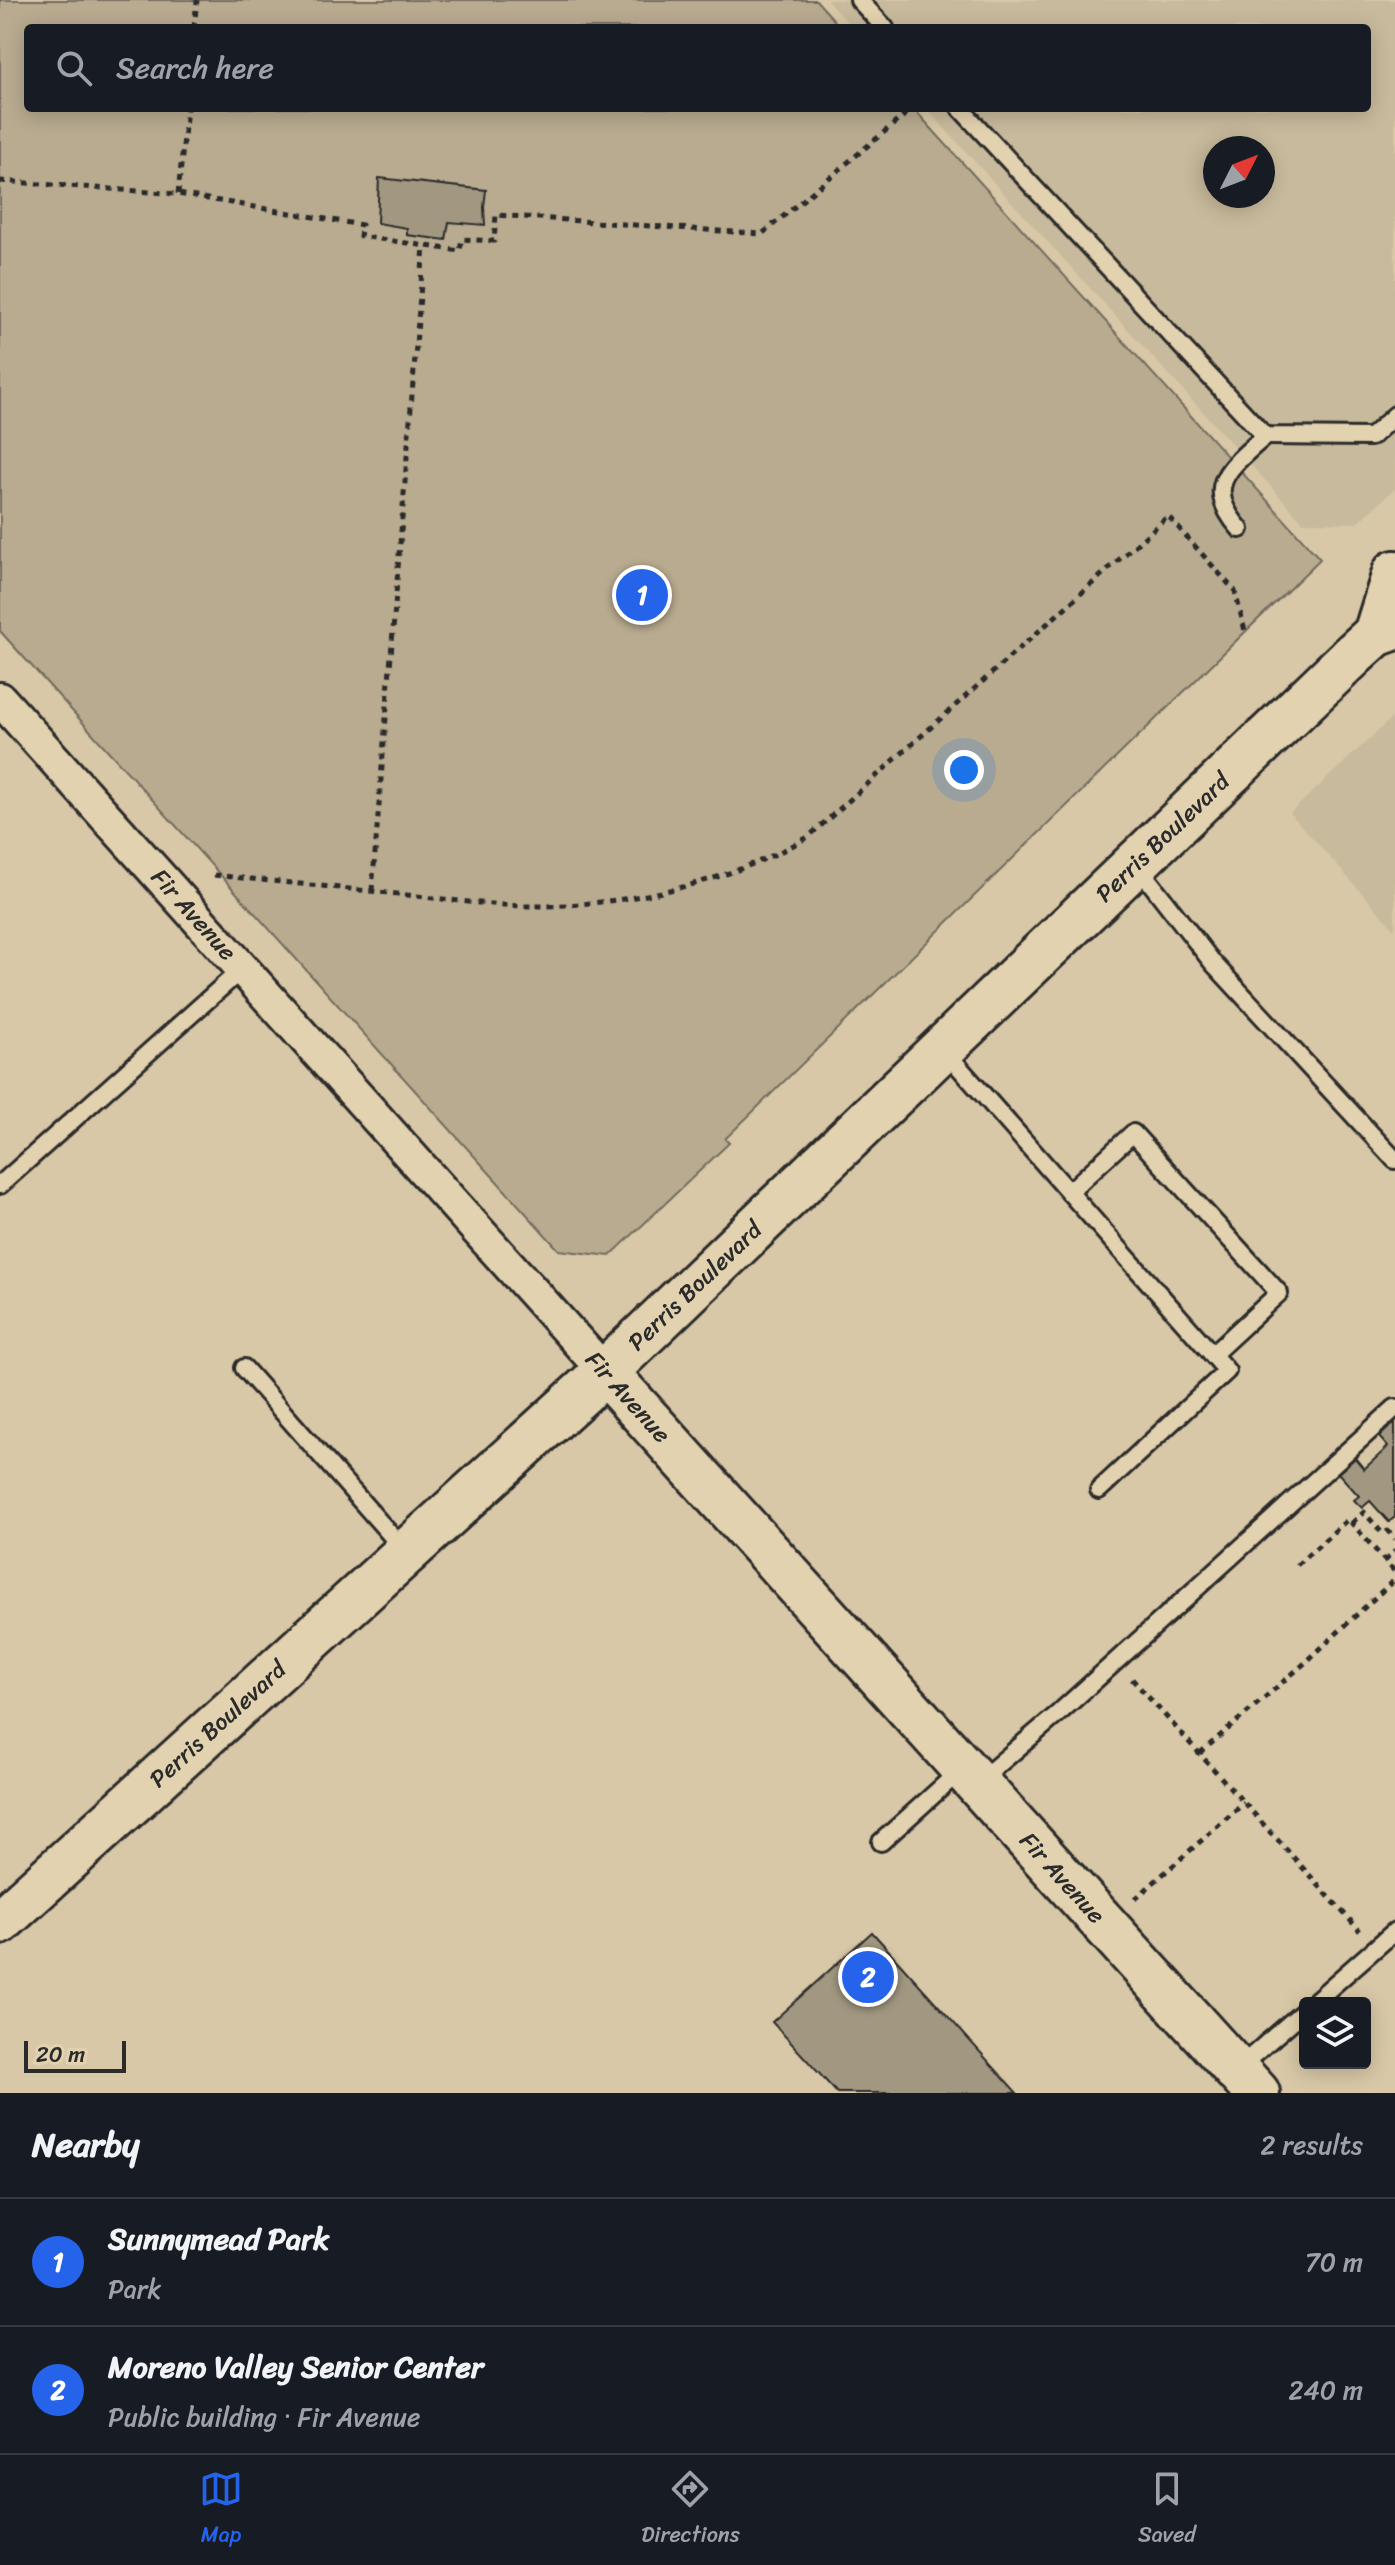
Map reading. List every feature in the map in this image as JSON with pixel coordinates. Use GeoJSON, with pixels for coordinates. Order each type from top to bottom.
{"type":"FeatureCollection","features":[{"type":"Feature","properties":{"kind":"main road","name":"Perris Boulevard"},"geometry":{"type":"LineString","coordinates":[[3,1912],[605,1372],[1135,863],[1386,635],[1395,573]]}},
{"type":"Feature","properties":{"kind":"main road","name":"Fir Avenue"},"geometry":{"type":"LineString","coordinates":[[605,1372],[1248,2086]]}},
{"type":"Feature","properties":{"kind":"street","name":"Fir Avenue"},"geometry":{"type":"LineString","coordinates":[[0,699],[605,1372]]}},
{"type":"Feature","properties":{"kind":"lane"},"geometry":{"type":"LineString","coordinates":[[859,0],[881,24]]}},
{"type":"Feature","properties":{"kind":"lane"},"geometry":{"type":"LineString","coordinates":[[964,112],[1265,436]]}},
{"type":"Feature","properties":{"kind":"lane"},"geometry":{"type":"LineString","coordinates":[[1240,529],[1225,512],[1220,489],[1229,469],[1265,436],[1371,437],[1395,415]]}},
{"type":"Feature","properties":{"kind":"lane"},"geometry":{"type":"LineString","coordinates":[[1135,863],[1213,963],[1395,1160]]}},
{"type":"Feature","properties":{"kind":"lane"},"geometry":{"type":"LineString","coordinates":[[0,1185],[242,969]]}},
{"type":"Feature","properties":{"kind":"lane"},"geometry":{"type":"LineString","coordinates":[[942,1048],[1227,1371],[1099,1490]]}},
{"type":"Feature","properties":{"kind":"lane"},"geometry":{"type":"LineString","coordinates":[[1069,1192],[1133,1133],[1279,1293],[1213,1354]]}},
{"type":"Feature","properties":{"kind":"lane"},"geometry":{"type":"LineString","coordinates":[[244,1368],[406,1552]]}},
{"type":"Feature","properties":{"kind":"lane"},"geometry":{"type":"LineString","coordinates":[[881,1842],[1060,1712],[1395,1408]]}},
{"type":"Feature","properties":{"kind":"lane"},"geometry":{"type":"LineString","coordinates":[[1320,1997],[1395,1931]]}},
{"type":"Feature","properties":{"kind":"lane"},"geometry":{"type":"LineString","coordinates":[[1248,2086],[1299,2018]]}},
{"type":"Feature","properties":{"kind":"path"},"geometry":{"type":"LineString","coordinates":[[194,24],[197,0]]}},
{"type":"Feature","properties":{"kind":"path"},"geometry":{"type":"LineString","coordinates":[[178,194],[187,112]]}},
{"type":"Feature","properties":{"kind":"path"},"geometry":{"type":"LineString","coordinates":[[0,181],[178,194],[362,225],[360,236],[460,251],[462,239],[494,241],[496,215],[762,234],[908,112]]}},
{"type":"Feature","properties":{"kind":"path"},"geometry":{"type":"LineString","coordinates":[[372,891],[428,238]]}},
{"type":"Feature","properties":{"kind":"path"},"geometry":{"type":"LineString","coordinates":[[214,875],[531,905],[601,902],[725,875],[783,852],[808,837],[1168,516],[1235,591],[1245,631]]}},
{"type":"Feature","properties":{"kind":"path"},"geometry":{"type":"LineString","coordinates":[[1352,1523],[1364,1512],[1382,1533],[1388,1531],[1395,1539]]}},
{"type":"Feature","properties":{"kind":"path"},"geometry":{"type":"LineString","coordinates":[[1297,1565],[1348,1519],[1395,1572]]}},
{"type":"Feature","properties":{"kind":"path"},"geometry":{"type":"LineString","coordinates":[[1385,1561],[1395,1551]]}},
{"type":"Feature","properties":{"kind":"path"},"geometry":{"type":"LineString","coordinates":[[1200,1753],[1305,1663],[1395,1579]]}},
{"type":"Feature","properties":{"kind":"path"},"geometry":{"type":"LineString","coordinates":[[1125,1670],[1360,1932]]}},
{"type":"Feature","properties":{"kind":"path"},"geometry":{"type":"LineString","coordinates":[[1135,1899],[1244,1803]]}},
{"type":"Feature","properties":{"kind":"shaded area"},"geometry":{"type":"Polygon","coordinates":[[[0,0],[816,0],[837,24],[24,24],[24,112],[917,112],[1320,559],[725,1139],[729,1143],[610,1256],[559,1250],[0,631],[0,0]]]}},
{"type":"Feature","properties":{"kind":"shaded area"},"geometry":{"type":"Polygon","coordinates":[[[827,0],[1395,0],[1395,489],[1357,523],[1303,522],[930,112],[1371,112],[1371,24],[849,24],[827,0]]]}},
{"type":"Feature","properties":{"kind":"shaded area"},"geometry":{"type":"Polygon","coordinates":[[[1395,715],[1395,930],[1290,813],[1395,715]]]}},
{"type":"Feature","properties":{"kind":"building"},"geometry":{"type":"Polygon","coordinates":[[[379,178],[486,190],[485,225],[449,222],[446,240],[407,235],[407,228],[377,223],[379,178]]]}},
{"type":"Feature","properties":{"kind":"building"},"geometry":{"type":"Polygon","coordinates":[[[1395,1422],[1395,1517],[1389,1522],[1370,1501],[1362,1508],[1354,1500],[1359,1496],[1338,1473],[1355,1458],[1364,1469],[1388,1447],[1379,1437],[1395,1422]]]}},
{"type":"Feature","properties":{"kind":"building"},"geometry":{"type":"Polygon","coordinates":[[[872,1932],[1017,2093],[837,2093],[772,2022],[872,1932]]]}},
{"type":"Feature","properties":{"kind":"place","name":"Sunnymead Park"},"geometry":{"type":"Point","coordinates":[642,595]}},
{"type":"Feature","properties":{"kind":"place","name":"Moreno Valley Senior Center"},"geometry":{"type":"Point","coordinates":[868,1977]}}]}
